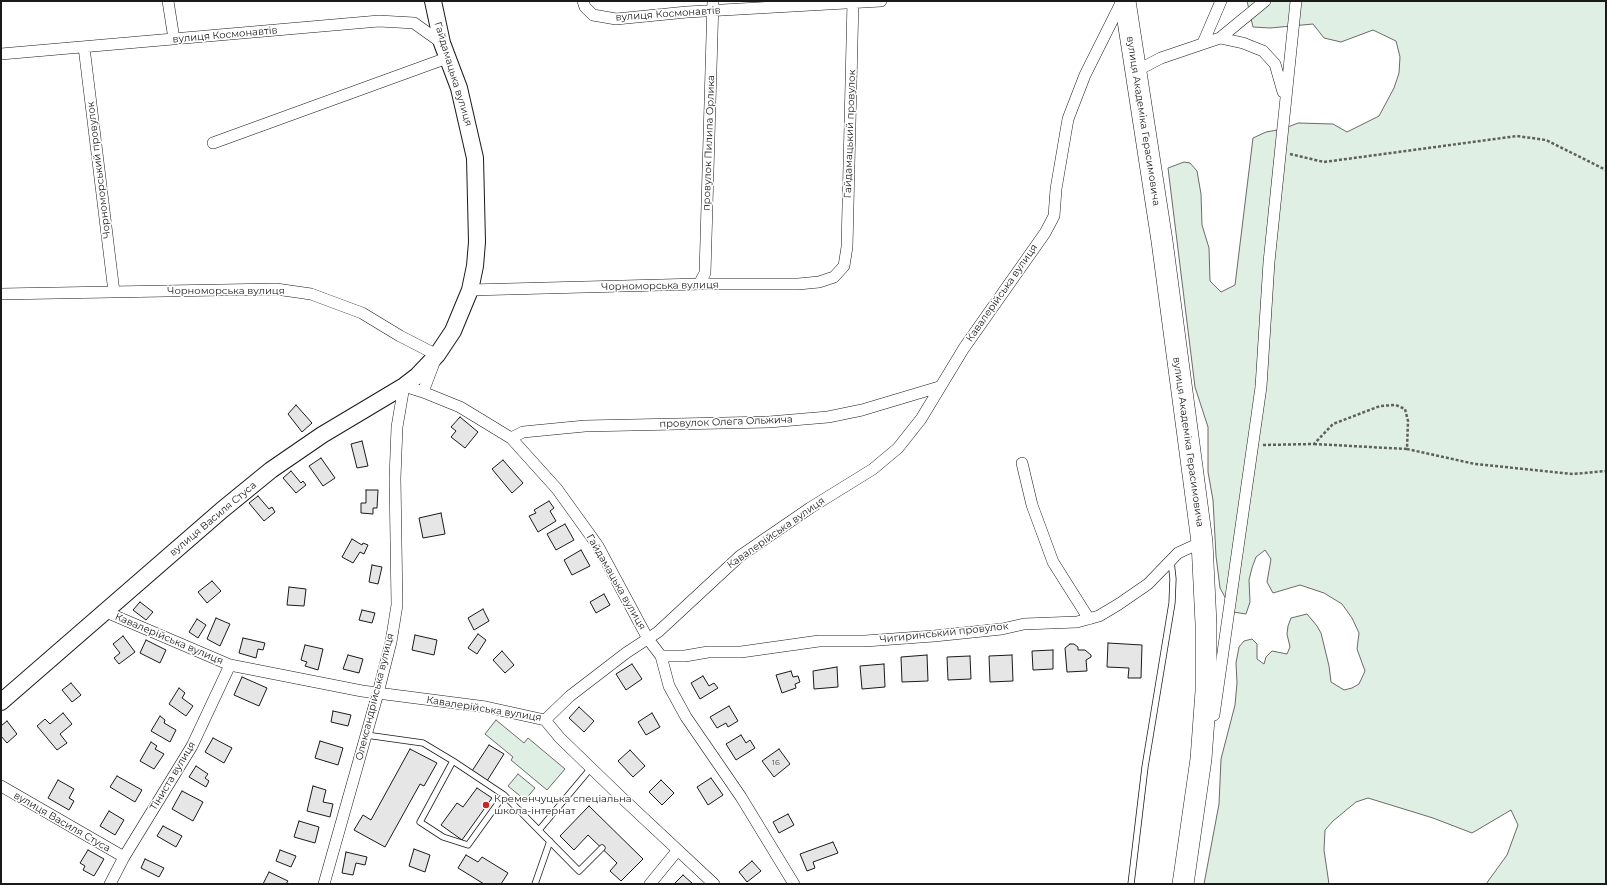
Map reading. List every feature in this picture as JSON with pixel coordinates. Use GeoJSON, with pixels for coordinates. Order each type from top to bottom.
{"type":"FeatureCollection","features":[{"type":"Feature","properties":{"kind":"highway","name":"вулиця Академіка Герасимовича"},"geometry":{"type":"LineString","coordinates":[[1123,1],[1136,71],[1162,241],[1202,542],[1206,624],[1206,691],[1201,759],[1183,884]]}},
{"type":"Feature","properties":{"kind":"main road","name":"Гайдамацька вулиця"},"geometry":{"type":"LineString","coordinates":[[432,1],[445,50],[459,88],[476,158],[477,242],[470,290],[453,331],[437,355]]}},
{"type":"Feature","properties":{"kind":"main road","name":"вулиця Василя Стуса"},"geometry":{"type":"LineString","coordinates":[[1,702],[222,510],[272,470],[322,435],[404,386],[417,376],[437,355]]}},
{"type":"Feature","properties":{"kind":"street"},"geometry":{"type":"LineString","coordinates":[[168,1],[174,39]]}},
{"type":"Feature","properties":{"kind":"street","name":"вулиця Космонавтів"},"geometry":{"type":"LineString","coordinates":[[583,1],[585,6],[594,15],[616,19],[687,12],[712,6],[881,1]]}},
{"type":"Feature","properties":{"kind":"street","name":"Кавалерійська вулиця"},"geometry":{"type":"LineString","coordinates":[[106,612],[230,665],[378,693],[486,707],[545,720],[577,691],[626,653],[648,639],[740,556],[810,508],[873,469],[898,448],[921,419],[964,348],[1045,233],[1054,216],[1056,189],[1068,119],[1085,75],[1123,1]]}},
{"type":"Feature","properties":{"kind":"street"},"geometry":{"type":"LineString","coordinates":[[1203,43],[1221,1]]}},
{"type":"Feature","properties":{"kind":"street"},"geometry":{"type":"LineString","coordinates":[[1136,71],[1161,58],[1220,38],[1265,1]]}},
{"type":"Feature","properties":{"kind":"street"},"geometry":{"type":"LineString","coordinates":[[1201,759],[1213,726],[1218,676],[1225,645],[1261,387],[1269,262],[1296,1]]}},
{"type":"Feature","properties":{"kind":"street","name":"Гайдамацький провулок"},"geometry":{"type":"LineString","coordinates":[[844,266],[847,247],[853,2]]}},
{"type":"Feature","properties":{"kind":"street","name":"провулок Пилипа Орлика"},"geometry":{"type":"LineString","coordinates":[[699,284],[705,273],[712,6]]}},
{"type":"Feature","properties":{"kind":"street","name":"вулиця Космонавтів"},"geometry":{"type":"LineString","coordinates":[[1,54],[379,21],[414,23],[445,50]]}},
{"type":"Feature","properties":{"kind":"street"},"geometry":{"type":"LineString","coordinates":[[1220,38],[1244,43],[1263,51],[1275,64],[1285,101]]}},
{"type":"Feature","properties":{"kind":"street","name":"Чорноморський провулок"},"geometry":{"type":"LineString","coordinates":[[84,47],[114,292]]}},
{"type":"Feature","properties":{"kind":"street"},"geometry":{"type":"LineString","coordinates":[[213,143],[445,50]]}},
{"type":"Feature","properties":{"kind":"street","name":"Чорноморська вулиця"},"geometry":{"type":"LineString","coordinates":[[470,290],[699,284],[798,284],[819,282],[834,277],[844,266]]}},
{"type":"Feature","properties":{"kind":"street","name":"Чорноморська вулиця"},"geometry":{"type":"LineString","coordinates":[[1,294],[276,289],[311,294],[362,313],[400,336],[437,355]]}},
{"type":"Feature","properties":{"kind":"street","name":"Гайдамацька вулиця"},"geometry":{"type":"LineString","coordinates":[[437,355],[423,392],[460,407],[511,438],[557,489],[598,546],[648,639],[661,656],[669,686],[686,717],[741,797],[794,884]]}},
{"type":"Feature","properties":{"kind":"street"},"geometry":{"type":"LineString","coordinates":[[404,386],[423,392]]}},
{"type":"Feature","properties":{"kind":"street","name":"Олександрійська вулиця"},"geometry":{"type":"LineString","coordinates":[[324,884],[391,642],[396,605],[396,427],[404,386]]}},
{"type":"Feature","properties":{"kind":"street","name":"провулок Олега Ольжича"},"geometry":{"type":"LineString","coordinates":[[511,438],[523,432],[585,426],[769,422],[828,417],[862,410],[939,387]]}},
{"type":"Feature","properties":{"kind":"street"},"geometry":{"type":"LineString","coordinates":[[1022,463],[1032,505],[1053,562],[1089,619]]}},
{"type":"Feature","properties":{"kind":"street","name":"Чигиринський провулок"},"geometry":{"type":"LineString","coordinates":[[661,656],[685,656],[708,652],[741,652],[819,641],[934,636],[1002,629],[1024,624],[1077,622],[1100,616],[1148,584],[1178,553],[1202,542]]}},
{"type":"Feature","properties":{"kind":"street","name":"Тіниста вулиця"},"geometry":{"type":"LineString","coordinates":[[110,884],[124,857],[192,746],[230,665]]}},
{"type":"Feature","properties":{"kind":"street"},"geometry":{"type":"LineString","coordinates":[[545,720],[560,738],[677,851],[714,884]]}},
{"type":"Feature","properties":{"kind":"street","name":"вулиця Василя Стуса"},"geometry":{"type":"LineString","coordinates":[[1,786],[124,857]]}},
{"type":"Feature","properties":{"kind":"street"},"geometry":{"type":"LineString","coordinates":[[650,884],[677,851]]}},
{"type":"Feature","properties":{"kind":"lane"},"geometry":{"type":"LineString","coordinates":[[1131,884],[1145,767],[1172,603],[1173,579],[1171,560]]}},
{"type":"Feature","properties":{"kind":"lane"},"geometry":{"type":"LineString","coordinates":[[366,735],[423,743],[454,761],[504,795],[579,871],[602,848]]}},
{"type":"Feature","properties":{"kind":"lane"},"geometry":{"type":"LineString","coordinates":[[454,761],[420,822],[443,837],[468,845],[504,795]]}},
{"type":"Feature","properties":{"kind":"lane"},"geometry":{"type":"LineString","coordinates":[[539,830],[591,768]]}},
{"type":"Feature","properties":{"kind":"lane"},"geometry":{"type":"LineString","coordinates":[[535,884],[550,841]]}},
{"type":"Feature","properties":{"kind":"path"},"geometry":{"type":"LineString","coordinates":[[1280,152],[1324,162],[1517,136],[1546,140],[1606,170]]}},
{"type":"Feature","properties":{"kind":"path"},"geometry":{"type":"LineString","coordinates":[[1314,444],[1333,424],[1380,406],[1396,405],[1405,409],[1408,421],[1407,449]]}},
{"type":"Feature","properties":{"kind":"path"},"geometry":{"type":"LineString","coordinates":[[1253,446],[1314,444],[1407,449],[1475,464],[1573,474],[1606,471]]}},
{"type":"Feature","properties":{"kind":"green space"},"geometry":{"type":"Polygon","coordinates":[[[1247,1],[1606,1],[1606,884],[1486,884],[1507,855],[1518,825],[1511,810],[1472,833],[1433,818],[1368,798],[1356,802],[1333,821],[1325,830],[1324,850],[1329,884],[1204,884],[1219,804],[1221,759],[1235,705],[1237,683],[1236,663],[1239,647],[1244,641],[1252,639],[1257,644],[1257,659],[1264,664],[1266,657],[1272,651],[1287,654],[1290,647],[1287,634],[1291,618],[1307,614],[1321,633],[1329,666],[1331,682],[1344,690],[1352,688],[1359,684],[1365,671],[1357,649],[1359,633],[1352,618],[1342,604],[1324,593],[1300,585],[1273,593],[1267,582],[1271,559],[1265,550],[1256,557],[1252,568],[1249,580],[1250,602],[1246,614],[1233,612],[1220,588],[1216,556],[1213,500],[1208,472],[1208,427],[1195,387],[1168,168],[1184,162],[1190,163],[1197,171],[1201,194],[1202,225],[1209,248],[1210,281],[1221,292],[1235,285],[1253,138],[1266,132],[1283,129],[1298,123],[1333,124],[1347,132],[1379,116],[1394,88],[1399,73],[1400,57],[1396,41],[1373,30],[1341,42],[1324,38],[1313,24],[1270,28],[1253,27],[1247,1]]]}},
{"type":"Feature","properties":{"kind":"green space"},"geometry":{"type":"Polygon","coordinates":[[[496,720],[524,743],[528,738],[565,769],[547,790],[511,760],[513,757],[485,734],[496,720]]]}},
{"type":"Feature","properties":{"kind":"green space"},"geometry":{"type":"Polygon","coordinates":[[[518,774],[535,788],[525,800],[508,786],[518,774]]]}},
{"type":"Feature","properties":{"kind":"building"},"geometry":{"type":"Polygon","coordinates":[[[296,405],[312,423],[302,432],[288,414],[296,405]]]}},
{"type":"Feature","properties":{"kind":"building"},"geometry":{"type":"Polygon","coordinates":[[[460,417],[478,432],[465,448],[451,437],[456,431],[451,427],[460,417]]]}},
{"type":"Feature","properties":{"kind":"building"},"geometry":{"type":"Polygon","coordinates":[[[362,441],[368,466],[357,468],[351,444],[362,441]]]}},
{"type":"Feature","properties":{"kind":"building"},"geometry":{"type":"Polygon","coordinates":[[[321,458],[335,478],[323,486],[309,466],[321,458]]]}},
{"type":"Feature","properties":{"kind":"building"},"geometry":{"type":"Polygon","coordinates":[[[503,460],[523,483],[512,493],[492,469],[503,460]]]}},
{"type":"Feature","properties":{"kind":"building"},"geometry":{"type":"Polygon","coordinates":[[[291,471],[301,483],[303,481],[306,485],[296,493],[283,478],[291,471]]]}},
{"type":"Feature","properties":{"kind":"building"},"geometry":{"type":"Polygon","coordinates":[[[366,490],[378,490],[377,508],[373,508],[373,514],[361,513],[361,503],[366,503],[366,490]]]}},
{"type":"Feature","properties":{"kind":"building"},"geometry":{"type":"Polygon","coordinates":[[[258,496],[269,509],[272,507],[275,512],[264,521],[249,503],[258,496]]]}},
{"type":"Feature","properties":{"kind":"building"},"geometry":{"type":"Polygon","coordinates":[[[549,501],[554,508],[550,511],[556,521],[538,532],[529,516],[536,513],[534,510],[549,501]]]}},
{"type":"Feature","properties":{"kind":"building"},"geometry":{"type":"Polygon","coordinates":[[[441,513],[445,534],[423,538],[419,518],[441,513]]]}},
{"type":"Feature","properties":{"kind":"building"},"geometry":{"type":"Polygon","coordinates":[[[565,524],[574,540],[556,550],[547,534],[565,524]]]}},
{"type":"Feature","properties":{"kind":"building"},"geometry":{"type":"Polygon","coordinates":[[[352,539],[362,545],[363,543],[368,545],[364,554],[360,552],[353,563],[342,557],[352,539]]]}},
{"type":"Feature","properties":{"kind":"building"},"geometry":{"type":"Polygon","coordinates":[[[581,550],[590,566],[572,575],[564,560],[581,550]]]}},
{"type":"Feature","properties":{"kind":"building"},"geometry":{"type":"Polygon","coordinates":[[[372,565],[382,567],[378,584],[369,582],[372,565]]]}},
{"type":"Feature","properties":{"kind":"building"},"geometry":{"type":"Polygon","coordinates":[[[212,581],[221,591],[207,603],[198,592],[212,581]]]}},
{"type":"Feature","properties":{"kind":"building"},"geometry":{"type":"Polygon","coordinates":[[[289,587],[306,589],[304,606],[287,605],[289,587]]]}},
{"type":"Feature","properties":{"kind":"building"},"geometry":{"type":"Polygon","coordinates":[[[604,594],[610,605],[596,613],[590,602],[604,594]]]}},
{"type":"Feature","properties":{"kind":"building"},"geometry":{"type":"Polygon","coordinates":[[[140,602],[153,612],[146,620],[133,610],[140,602]]]}},
{"type":"Feature","properties":{"kind":"building"},"geometry":{"type":"Polygon","coordinates":[[[483,609],[489,621],[474,630],[468,618],[483,609]]]}},
{"type":"Feature","properties":{"kind":"building"},"geometry":{"type":"Polygon","coordinates":[[[362,610],[375,613],[372,623],[359,620],[362,610]]]}},
{"type":"Feature","properties":{"kind":"building"},"geometry":{"type":"Polygon","coordinates":[[[216,618],[230,624],[220,646],[207,639],[216,618]]]}},
{"type":"Feature","properties":{"kind":"building"},"geometry":{"type":"Polygon","coordinates":[[[197,619],[206,625],[198,638],[189,632],[197,619]]]}},
{"type":"Feature","properties":{"kind":"building"},"geometry":{"type":"Polygon","coordinates":[[[478,634],[486,640],[477,654],[468,648],[478,634]]]}},
{"type":"Feature","properties":{"kind":"building"},"geometry":{"type":"Polygon","coordinates":[[[415,635],[437,640],[434,655],[412,650],[415,635]]]}},
{"type":"Feature","properties":{"kind":"building"},"geometry":{"type":"Polygon","coordinates":[[[123,636],[135,652],[119,664],[114,658],[120,653],[113,644],[123,636]]]}},
{"type":"Feature","properties":{"kind":"building"},"geometry":{"type":"Polygon","coordinates":[[[243,638],[265,643],[263,650],[258,649],[256,658],[239,653],[243,638]]]}},
{"type":"Feature","properties":{"kind":"building"},"geometry":{"type":"Polygon","coordinates":[[[146,640],[166,650],[160,663],[140,653],[146,640]]]}},
{"type":"Feature","properties":{"kind":"building"},"geometry":{"type":"Polygon","coordinates":[[[1108,643],[1142,645],[1141,678],[1128,678],[1129,668],[1107,667],[1108,643]]]}},
{"type":"Feature","properties":{"kind":"building"},"geometry":{"type":"Polygon","coordinates":[[[1070,644],[1074,644],[1078,647],[1078,650],[1085,650],[1091,655],[1091,657],[1086,660],[1087,671],[1067,672],[1065,648],[1070,644]]]}},
{"type":"Feature","properties":{"kind":"building"},"geometry":{"type":"Polygon","coordinates":[[[305,645],[323,649],[318,670],[305,666],[307,662],[301,660],[305,645]]]}},
{"type":"Feature","properties":{"kind":"building"},"geometry":{"type":"Polygon","coordinates":[[[1053,650],[1053,669],[1033,670],[1032,651],[1053,650]]]}},
{"type":"Feature","properties":{"kind":"building"},"geometry":{"type":"Polygon","coordinates":[[[502,651],[514,665],[505,673],[493,660],[502,651]]]}},
{"type":"Feature","properties":{"kind":"building"},"geometry":{"type":"Polygon","coordinates":[[[348,655],[363,659],[359,673],[343,669],[348,655]]]}},
{"type":"Feature","properties":{"kind":"building"},"geometry":{"type":"Polygon","coordinates":[[[927,655],[928,681],[902,682],[901,657],[927,655]]]}},
{"type":"Feature","properties":{"kind":"building"},"geometry":{"type":"Polygon","coordinates":[[[1012,655],[1013,681],[990,682],[989,656],[1012,655]]]}},
{"type":"Feature","properties":{"kind":"building"},"geometry":{"type":"Polygon","coordinates":[[[970,656],[971,679],[948,680],[947,657],[970,656]]]}},
{"type":"Feature","properties":{"kind":"building"},"geometry":{"type":"Polygon","coordinates":[[[632,664],[642,679],[626,690],[616,674],[632,664]]]}},
{"type":"Feature","properties":{"kind":"building"},"geometry":{"type":"Polygon","coordinates":[[[884,664],[885,687],[862,689],[860,666],[884,664]]]}},
{"type":"Feature","properties":{"kind":"building"},"geometry":{"type":"Polygon","coordinates":[[[837,667],[838,687],[814,689],[813,671],[837,667]]]}},
{"type":"Feature","properties":{"kind":"building"},"geometry":{"type":"Polygon","coordinates":[[[791,671],[793,677],[798,676],[800,682],[795,684],[796,688],[782,693],[776,675],[791,671]]]}},
{"type":"Feature","properties":{"kind":"building"},"geometry":{"type":"Polygon","coordinates":[[[703,676],[709,686],[714,683],[718,688],[700,699],[691,683],[703,676]]]}},
{"type":"Feature","properties":{"kind":"building"},"geometry":{"type":"Polygon","coordinates":[[[242,677],[267,688],[259,706],[234,695],[242,677]]]}},
{"type":"Feature","properties":{"kind":"building"},"geometry":{"type":"Polygon","coordinates":[[[71,683],[81,695],[72,702],[62,690],[71,683]]]}},
{"type":"Feature","properties":{"kind":"building"},"geometry":{"type":"Polygon","coordinates":[[[179,688],[185,693],[182,698],[193,706],[186,716],[169,704],[179,688]]]}},
{"type":"Feature","properties":{"kind":"building"},"geometry":{"type":"Polygon","coordinates":[[[729,706],[738,721],[728,727],[726,723],[717,728],[710,717],[729,706]]]}},
{"type":"Feature","properties":{"kind":"building"},"geometry":{"type":"Polygon","coordinates":[[[579,707],[594,721],[584,732],[569,718],[579,707]]]}},
{"type":"Feature","properties":{"kind":"building"},"geometry":{"type":"Polygon","coordinates":[[[333,711],[351,715],[348,726],[331,722],[333,711]]]}},
{"type":"Feature","properties":{"kind":"building"},"geometry":{"type":"Polygon","coordinates":[[[63,713],[72,724],[60,734],[67,743],[57,750],[37,726],[45,719],[50,724],[63,713]]]}},
{"type":"Feature","properties":{"kind":"building"},"geometry":{"type":"Polygon","coordinates":[[[652,713],[660,727],[646,735],[638,722],[652,713]]]}},
{"type":"Feature","properties":{"kind":"building"},"geometry":{"type":"Polygon","coordinates":[[[160,716],[165,720],[164,723],[176,730],[170,742],[151,731],[160,716]]]}},
{"type":"Feature","properties":{"kind":"building"},"geometry":{"type":"Polygon","coordinates":[[[7,721],[17,734],[7,743],[1,736],[1,726],[7,721]]]}},
{"type":"Feature","properties":{"kind":"building"},"geometry":{"type":"Polygon","coordinates":[[[741,735],[746,743],[750,740],[755,748],[736,760],[726,744],[741,735]]]}},
{"type":"Feature","properties":{"kind":"building"},"geometry":{"type":"Polygon","coordinates":[[[213,738],[232,748],[224,763],[205,752],[213,738]]]}},
{"type":"Feature","properties":{"kind":"building"},"geometry":{"type":"Polygon","coordinates":[[[320,741],[343,748],[338,765],[315,758],[320,741]]]}},
{"type":"Feature","properties":{"kind":"building"},"geometry":{"type":"Polygon","coordinates":[[[151,742],[157,746],[155,749],[164,754],[154,769],[140,761],[151,742]]]}},
{"type":"Feature","properties":{"kind":"building"},"geometry":{"type":"Polygon","coordinates":[[[489,745],[504,754],[487,781],[472,771],[489,745]]]}},
{"type":"Feature","properties":{"kind":"building"},"geometry":{"type":"Polygon","coordinates":[[[410,749],[437,763],[424,786],[420,784],[385,847],[354,830],[363,815],[371,820],[410,749]]]}},
{"type":"Feature","properties":{"kind":"building"},"geometry":{"type":"Polygon","coordinates":[[[779,749],[790,764],[774,777],[762,761],[779,749]]]}},
{"type":"Feature","properties":{"kind":"building"},"geometry":{"type":"Polygon","coordinates":[[[630,750],[645,766],[633,777],[618,761],[630,750]]]}},
{"type":"Feature","properties":{"kind":"building"},"geometry":{"type":"Polygon","coordinates":[[[196,766],[208,774],[205,778],[209,781],[206,787],[189,777],[196,766]]]}},
{"type":"Feature","properties":{"kind":"building"},"geometry":{"type":"Polygon","coordinates":[[[117,776],[142,790],[135,802],[110,787],[117,776]]]}},
{"type":"Feature","properties":{"kind":"building"},"geometry":{"type":"Polygon","coordinates":[[[711,778],[723,795],[708,805],[697,787],[711,778]]]}},
{"type":"Feature","properties":{"kind":"building"},"geometry":{"type":"Polygon","coordinates":[[[58,780],[74,789],[69,798],[74,801],[69,810],[48,798],[58,780]]]}},
{"type":"Feature","properties":{"kind":"building"},"geometry":{"type":"Polygon","coordinates":[[[661,780],[674,793],[662,805],[649,792],[661,780]]]}},
{"type":"Feature","properties":{"kind":"building"},"geometry":{"type":"Polygon","coordinates":[[[313,786],[326,790],[323,802],[333,804],[330,817],[307,811],[313,786]]]}},
{"type":"Feature","properties":{"kind":"building"},"geometry":{"type":"Polygon","coordinates":[[[477,788],[492,798],[462,840],[441,825],[457,803],[463,807],[477,788]]]}},
{"type":"Feature","properties":{"kind":"building"},"geometry":{"type":"Polygon","coordinates":[[[182,791],[203,802],[193,821],[172,809],[182,791]]]}},
{"type":"Feature","properties":{"kind":"building"},"geometry":{"type":"Polygon","coordinates":[[[589,806],[643,859],[621,881],[610,871],[617,863],[588,835],[574,850],[560,836],[589,806]]]}},
{"type":"Feature","properties":{"kind":"building"},"geometry":{"type":"Polygon","coordinates":[[[109,811],[124,820],[115,835],[100,826],[109,811]]]}},
{"type":"Feature","properties":{"kind":"building"},"geometry":{"type":"Polygon","coordinates":[[[788,814],[794,825],[779,833],[773,822],[788,814]]]}},
{"type":"Feature","properties":{"kind":"building"},"geometry":{"type":"Polygon","coordinates":[[[299,821],[319,827],[315,843],[294,837],[299,821]]]}},
{"type":"Feature","properties":{"kind":"building"},"geometry":{"type":"Polygon","coordinates":[[[163,826],[182,836],[176,847],[157,836],[163,826]]]}},
{"type":"Feature","properties":{"kind":"building"},"geometry":{"type":"Polygon","coordinates":[[[833,842],[838,853],[813,862],[815,868],[807,871],[800,854],[833,842]]]}},
{"type":"Feature","properties":{"kind":"building"},"geometry":{"type":"Polygon","coordinates":[[[414,849],[430,855],[425,872],[409,866],[414,849]]]}},
{"type":"Feature","properties":{"kind":"building"},"geometry":{"type":"Polygon","coordinates":[[[88,850],[104,859],[94,876],[83,870],[85,866],[80,863],[88,850]]]}},
{"type":"Feature","properties":{"kind":"building"},"geometry":{"type":"Polygon","coordinates":[[[280,850],[296,856],[291,867],[276,861],[280,850]]]}},
{"type":"Feature","properties":{"kind":"building"},"geometry":{"type":"Polygon","coordinates":[[[346,852],[367,857],[365,865],[356,863],[353,875],[342,873],[346,852]]]}},
{"type":"Feature","properties":{"kind":"building"},"geometry":{"type":"Polygon","coordinates":[[[466,855],[478,862],[482,857],[508,873],[501,884],[484,884],[458,868],[466,855]]]}},
{"type":"Feature","properties":{"kind":"building"},"geometry":{"type":"Polygon","coordinates":[[[145,859],[164,868],[159,877],[141,868],[145,859]]]}},
{"type":"Feature","properties":{"kind":"building"},"geometry":{"type":"Polygon","coordinates":[[[752,861],[761,871],[747,882],[739,872],[752,861]]]}},
{"type":"Feature","properties":{"kind":"building"},"geometry":{"type":"Polygon","coordinates":[[[269,872],[288,881],[286,884],[263,884],[269,872]]]}},
{"type":"Feature","properties":{"kind":"building"},"geometry":{"type":"Polygon","coordinates":[[[683,875],[693,884],[674,884],[683,875]]]}},
{"type":"Feature","properties":{"kind":"place","name":"Кременчуцька спеціальна школа-інтернат"},"geometry":{"type":"Point","coordinates":[486,805]}}]}
